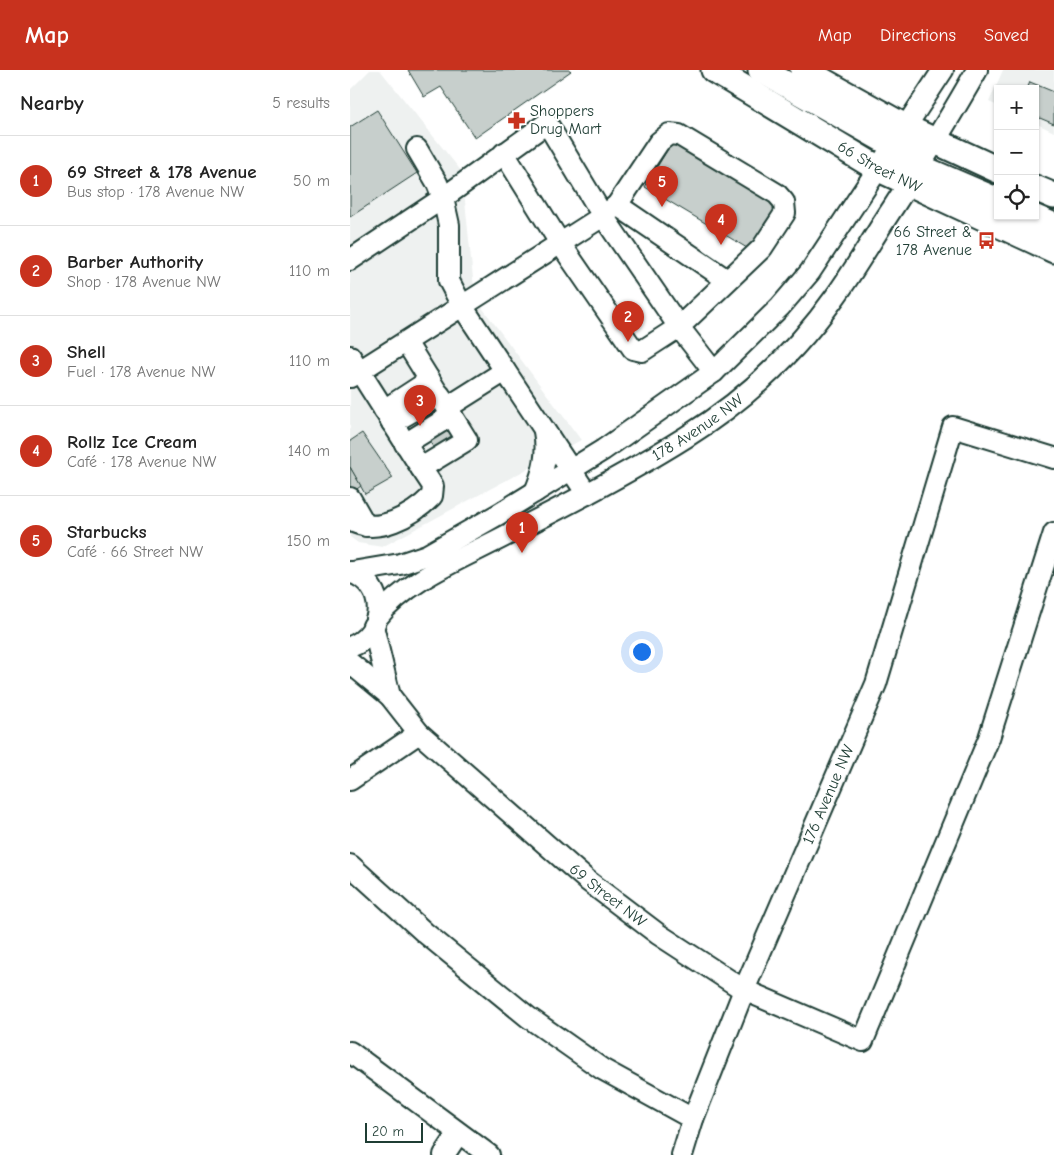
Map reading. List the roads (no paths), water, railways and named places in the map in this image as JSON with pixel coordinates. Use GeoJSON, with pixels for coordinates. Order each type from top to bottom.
{"type":"FeatureCollection","features":[{"type":"Feature","properties":{"kind":"main road","name":"66 Street NW"},"geometry":{"type":"LineString","coordinates":[[714,70],[877,168],[914,175],[1054,250]]}},
{"type":"Feature","properties":{"kind":"main road"},"geometry":{"type":"LineString","coordinates":[[761,70],[899,136],[935,140],[994,168]]}},
{"type":"Feature","properties":{"kind":"main road"},"geometry":{"type":"LineString","coordinates":[[803,70],[899,136]]}},
{"type":"Feature","properties":{"kind":"main road"},"geometry":{"type":"LineString","coordinates":[[914,175],[994,200]]}},
{"type":"Feature","properties":{"kind":"main road"},"geometry":{"type":"LineString","coordinates":[[1039,190],[1054,196]]}},
{"type":"Feature","properties":{"kind":"main road"},"geometry":{"type":"LineString","coordinates":[[1039,219],[1054,226]]}},
{"type":"Feature","properties":{"kind":"street","name":"178 Avenue NW"},"geometry":{"type":"LineString","coordinates":[[351,572],[400,564],[427,554],[570,470],[714,372],[780,307],[810,272],[943,70]]}},
{"type":"Feature","properties":{"kind":"street","name":"178 Avenue NW"},"geometry":{"type":"LineString","coordinates":[[350,648],[361,642],[389,602],[430,576],[587,494],[688,436],[726,409],[767,375],[805,336],[834,298],[914,175],[977,70]]}},
{"type":"Feature","properties":{"kind":"street"},"geometry":{"type":"LineString","coordinates":[[350,260],[442,198],[547,123],[610,211],[679,327],[714,372]]}},
{"type":"Feature","properties":{"kind":"street"},"geometry":{"type":"LineString","coordinates":[[350,498],[358,523],[382,526],[422,506],[432,496],[433,486],[353,368],[406,342],[560,243],[610,211],[659,142],[668,134],[679,135],[777,194],[784,202],[785,212],[762,248],[679,327],[642,351],[633,349],[560,243],[504,153]]}},
{"type":"Feature","properties":{"kind":"street"},"geometry":{"type":"LineString","coordinates":[[417,149],[437,183],[449,225],[449,281],[462,306],[587,494]]}},
{"type":"Feature","properties":{"kind":"street"},"geometry":{"type":"LineString","coordinates":[[610,211],[728,280]]}},
{"type":"Feature","properties":{"kind":"street"},"geometry":{"type":"LineString","coordinates":[[406,342],[467,440],[421,468]]}},
{"type":"Feature","properties":{"kind":"street"},"geometry":{"type":"LineString","coordinates":[[388,417],[442,399],[505,371]]}},
{"type":"Feature","properties":{"kind":"street"},"geometry":{"type":"LineString","coordinates":[[405,444],[442,399]]}},
{"type":"Feature","properties":{"kind":"street","name":"176 Avenue NW"},"geometry":{"type":"LineString","coordinates":[[682,1155],[693,1119],[744,990],[876,684],[953,427],[1054,458]]}},
{"type":"Feature","properties":{"kind":"street"},"geometry":{"type":"LineString","coordinates":[[535,492],[546,460],[547,448],[543,429]]}},
{"type":"Feature","properties":{"kind":"street","name":"69 Street NW"},"geometry":{"type":"LineString","coordinates":[[350,663],[390,696],[419,733],[588,881],[658,934],[744,990],[862,1041],[936,869],[989,738],[1054,533]]}},
{"type":"Feature","properties":{"kind":"street","name":"69 Street NW"},"geometry":{"type":"LineString","coordinates":[[351,572],[363,577],[371,586],[376,596],[378,608],[375,623],[390,696]]}},
{"type":"Feature","properties":{"kind":"street"},"geometry":{"type":"LineString","coordinates":[[350,780],[419,733]]}},
{"type":"Feature","properties":{"kind":"street"},"geometry":{"type":"LineString","coordinates":[[350,865],[424,932],[528,1016],[602,1069],[693,1119]]}},
{"type":"Feature","properties":{"kind":"street"},"geometry":{"type":"LineString","coordinates":[[350,1052],[458,1134],[489,1155]]}},
{"type":"Feature","properties":{"kind":"street"},"geometry":{"type":"LineString","coordinates":[[444,1155],[458,1134]]}},
{"type":"Feature","properties":{"kind":"place","name":"Shoppers Drug Mart"},"geometry":{"type":"Point","coordinates":[516,120]}},
{"type":"Feature","properties":{"kind":"place","name":"Starbucks"},"geometry":{"type":"Point","coordinates":[662,207]}},
{"type":"Feature","properties":{"kind":"place","name":"66 Street & 178 Avenue"},"geometry":{"type":"Point","coordinates":[986,241]}},
{"type":"Feature","properties":{"kind":"place","name":"Rollz Ice Cream"},"geometry":{"type":"Point","coordinates":[721,245]}},
{"type":"Feature","properties":{"kind":"place","name":"Barber Authority"},"geometry":{"type":"Point","coordinates":[628,342]}},
{"type":"Feature","properties":{"kind":"place","name":"Shell"},"geometry":{"type":"Point","coordinates":[420,426]}},
{"type":"Feature","properties":{"kind":"place","name":"69 Street & 178 Avenue"},"geometry":{"type":"Point","coordinates":[522,553]}}]}
